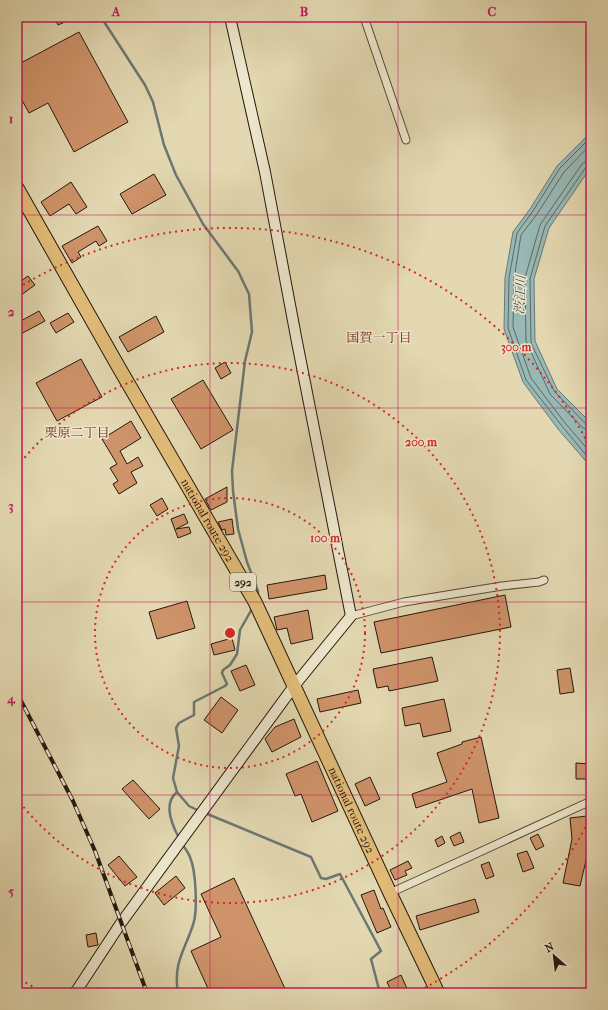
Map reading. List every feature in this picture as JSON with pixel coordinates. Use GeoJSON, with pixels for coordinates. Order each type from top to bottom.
{"type":"FeatureCollection","features":[{"type":"Feature","properties":{"kind":"highway","name":"national route 292"},"geometry":{"type":"LineString","coordinates":[[17,188],[255,602],[438,993]]}},
{"type":"Feature","properties":{"kind":"street"},"geometry":{"type":"LineString","coordinates":[[230,17],[265,172],[351,616]]}},
{"type":"Feature","properties":{"kind":"street"},"geometry":{"type":"LineString","coordinates":[[364,17],[406,140]]}},
{"type":"Feature","properties":{"kind":"street"},"geometry":{"type":"LineString","coordinates":[[74,993],[121,923],[294,686],[351,616],[404,602],[544,580]]}},
{"type":"Feature","properties":{"kind":"street"},"geometry":{"type":"LineString","coordinates":[[390,893],[591,801]]}},
{"type":"Feature","properties":{"kind":"water","name":"渋江川"},"geometry":{"type":"Polygon","coordinates":[[[591,132],[591,167],[549,228],[534,279],[535,341],[557,389],[591,423],[591,467],[558,429],[523,382],[504,329],[505,278],[513,232],[530,209],[557,166],[591,132]]]}},
{"type":"Feature","properties":{"kind":"building"},"geometry":{"type":"Polygon","coordinates":[[[54,17],[76,17],[58,25],[54,17]]]}},
{"type":"Feature","properties":{"kind":"building"},"geometry":{"type":"Polygon","coordinates":[[[79,32],[128,122],[74,152],[48,103],[29,113],[17,91],[17,65],[79,32]]]}},
{"type":"Feature","properties":{"kind":"building"},"geometry":{"type":"Polygon","coordinates":[[[154,174],[166,195],[132,214],[120,194],[154,174]]]}},
{"type":"Feature","properties":{"kind":"building"},"geometry":{"type":"Polygon","coordinates":[[[71,182],[87,207],[76,214],[69,204],[50,216],[41,202],[71,182]]]}},
{"type":"Feature","properties":{"kind":"building"},"geometry":{"type":"Polygon","coordinates":[[[98,226],[107,241],[99,246],[96,241],[78,252],[81,257],[72,263],[62,246],[98,226]]]}},
{"type":"Feature","properties":{"kind":"building"},"geometry":{"type":"Polygon","coordinates":[[[28,276],[35,285],[17,298],[17,284],[28,276]]]}},
{"type":"Feature","properties":{"kind":"building"},"geometry":{"type":"Polygon","coordinates":[[[39,311],[45,321],[17,336],[17,323],[39,311]]]}},
{"type":"Feature","properties":{"kind":"building"},"geometry":{"type":"Polygon","coordinates":[[[68,313],[74,322],[56,333],[50,323],[68,313]]]}},
{"type":"Feature","properties":{"kind":"building"},"geometry":{"type":"Polygon","coordinates":[[[156,316],[164,332],[128,352],[119,337],[156,316]]]}},
{"type":"Feature","properties":{"kind":"building"},"geometry":{"type":"Polygon","coordinates":[[[81,359],[102,397],[57,421],[36,383],[81,359]]]}},
{"type":"Feature","properties":{"kind":"building"},"geometry":{"type":"Polygon","coordinates":[[[225,362],[231,373],[221,379],[215,368],[225,362]]]}},
{"type":"Feature","properties":{"kind":"building"},"geometry":{"type":"Polygon","coordinates":[[[203,380],[233,430],[201,449],[171,399],[203,380]]]}},
{"type":"Feature","properties":{"kind":"building"},"geometry":{"type":"Polygon","coordinates":[[[131,421],[141,438],[120,451],[127,464],[138,457],[143,466],[131,472],[137,483],[119,494],[113,484],[118,481],[110,468],[117,464],[102,439],[131,421]]]}},
{"type":"Feature","properties":{"kind":"building"},"geometry":{"type":"Polygon","coordinates":[[[227,487],[227,502],[211,510],[205,499],[227,487]]]}},
{"type":"Feature","properties":{"kind":"building"},"geometry":{"type":"Polygon","coordinates":[[[162,498],[168,509],[157,516],[150,505],[162,498]]]}},
{"type":"Feature","properties":{"kind":"building"},"geometry":{"type":"Polygon","coordinates":[[[184,514],[188,523],[176,529],[189,527],[191,533],[178,538],[171,519],[184,514]]]}},
{"type":"Feature","properties":{"kind":"building"},"geometry":{"type":"Polygon","coordinates":[[[232,519],[234,534],[226,535],[225,529],[222,530],[218,522],[232,519]]]}},
{"type":"Feature","properties":{"kind":"building"},"geometry":{"type":"Polygon","coordinates":[[[325,575],[327,589],[269,599],[267,585],[325,575]]]}},
{"type":"Feature","properties":{"kind":"building"},"geometry":{"type":"Polygon","coordinates":[[[505,595],[511,627],[381,653],[374,622],[505,595]]]}},
{"type":"Feature","properties":{"kind":"building"},"geometry":{"type":"Polygon","coordinates":[[[187,601],[195,628],[157,639],[149,612],[187,601]]]}},
{"type":"Feature","properties":{"kind":"building"},"geometry":{"type":"Polygon","coordinates":[[[308,610],[313,639],[291,644],[287,628],[277,630],[274,617],[308,610]]]}},
{"type":"Feature","properties":{"kind":"building"},"geometry":{"type":"Polygon","coordinates":[[[232,638],[235,650],[214,655],[211,644],[232,638]]]}},
{"type":"Feature","properties":{"kind":"building"},"geometry":{"type":"Polygon","coordinates":[[[432,657],[438,681],[389,691],[388,686],[377,688],[373,669],[432,657]]]}},
{"type":"Feature","properties":{"kind":"building"},"geometry":{"type":"Polygon","coordinates":[[[246,665],[255,685],[240,691],[231,671],[246,665]]]}},
{"type":"Feature","properties":{"kind":"building"},"geometry":{"type":"Polygon","coordinates":[[[570,668],[574,692],[560,694],[557,670],[570,668]]]}},
{"type":"Feature","properties":{"kind":"building"},"geometry":{"type":"Polygon","coordinates":[[[358,690],[361,703],[320,712],[317,699],[358,690]]]}},
{"type":"Feature","properties":{"kind":"building"},"geometry":{"type":"Polygon","coordinates":[[[221,697],[238,710],[222,733],[204,720],[221,697]]]}},
{"type":"Feature","properties":{"kind":"building"},"geometry":{"type":"Polygon","coordinates":[[[444,699],[451,731],[423,737],[420,723],[405,726],[402,708],[444,699]]]}},
{"type":"Feature","properties":{"kind":"building"},"geometry":{"type":"Polygon","coordinates":[[[294,719],[301,737],[272,752],[265,739],[275,727],[294,719]]]}},
{"type":"Feature","properties":{"kind":"building"},"geometry":{"type":"Polygon","coordinates":[[[481,737],[499,818],[479,823],[472,789],[416,808],[412,794],[447,782],[437,753],[462,744],[462,742],[481,737]]]}},
{"type":"Feature","properties":{"kind":"building"},"geometry":{"type":"Polygon","coordinates":[[[317,761],[338,811],[312,822],[301,794],[295,796],[286,774],[317,761]]]}},
{"type":"Feature","properties":{"kind":"building"},"geometry":{"type":"Polygon","coordinates":[[[576,763],[590,764],[591,779],[576,779],[576,763]]]}},
{"type":"Feature","properties":{"kind":"building"},"geometry":{"type":"Polygon","coordinates":[[[370,777],[380,799],[365,806],[355,784],[370,777]]]}},
{"type":"Feature","properties":{"kind":"building"},"geometry":{"type":"Polygon","coordinates":[[[133,780],[160,809],[149,819],[122,789],[133,780]]]}},
{"type":"Feature","properties":{"kind":"building"},"geometry":{"type":"Polygon","coordinates":[[[587,816],[591,839],[580,886],[563,883],[572,839],[570,818],[587,816]]]}},
{"type":"Feature","properties":{"kind":"building"},"geometry":{"type":"Polygon","coordinates":[[[460,832],[464,842],[454,846],[450,837],[460,832]]]}},
{"type":"Feature","properties":{"kind":"building"},"geometry":{"type":"Polygon","coordinates":[[[538,834],[544,846],[536,850],[530,838],[538,834]]]}},
{"type":"Feature","properties":{"kind":"building"},"geometry":{"type":"Polygon","coordinates":[[[442,836],[445,843],[438,847],[435,840],[442,836]]]}},
{"type":"Feature","properties":{"kind":"building"},"geometry":{"type":"Polygon","coordinates":[[[527,851],[534,868],[523,872],[517,854],[527,851]]]}},
{"type":"Feature","properties":{"kind":"building"},"geometry":{"type":"Polygon","coordinates":[[[119,856],[137,877],[125,886],[108,865],[119,856]]]}},
{"type":"Feature","properties":{"kind":"building"},"geometry":{"type":"Polygon","coordinates":[[[408,861],[412,868],[405,871],[407,875],[395,880],[390,870],[408,861]]]}},
{"type":"Feature","properties":{"kind":"building"},"geometry":{"type":"Polygon","coordinates":[[[489,862],[494,876],[486,879],[481,865],[489,862]]]}},
{"type":"Feature","properties":{"kind":"building"},"geometry":{"type":"Polygon","coordinates":[[[176,876],[185,888],[164,905],[155,893],[176,876]]]}},
{"type":"Feature","properties":{"kind":"building"},"geometry":{"type":"Polygon","coordinates":[[[234,878],[287,993],[210,993],[191,951],[221,937],[201,894],[234,878]]]}},
{"type":"Feature","properties":{"kind":"building"},"geometry":{"type":"Polygon","coordinates":[[[374,890],[381,909],[383,908],[391,927],[377,933],[361,895],[374,890]]]}},
{"type":"Feature","properties":{"kind":"building"},"geometry":{"type":"Polygon","coordinates":[[[475,899],[479,912],[420,930],[416,916],[475,899]]]}},
{"type":"Feature","properties":{"kind":"building"},"geometry":{"type":"Polygon","coordinates":[[[96,933],[98,945],[88,947],[86,935],[96,933]]]}},
{"type":"Feature","properties":{"kind":"building"},"geometry":{"type":"Polygon","coordinates":[[[401,975],[409,993],[392,993],[387,982],[401,975]]]}},
{"type":"Feature","properties":{"kind":"waterway"},"geometry":{"type":"LineString","coordinates":[[101,17],[145,85],[153,102],[164,145],[176,175],[203,224],[238,271],[249,294],[252,332],[245,361],[232,471],[238,529],[247,562],[258,591],[258,597]]}},
{"type":"Feature","properties":{"kind":"waterway"},"geometry":{"type":"LineString","coordinates":[[199,811],[189,806],[177,792],[173,778],[179,746],[176,728],[179,723],[194,715],[194,702],[227,684],[222,673],[223,670],[230,665],[237,654],[240,630],[253,607]]}},
{"type":"Feature","properties":{"kind":"waterway"},"geometry":{"type":"LineString","coordinates":[[177,792],[170,802],[170,814],[179,838]]}},
{"type":"Feature","properties":{"kind":"waterway"},"geometry":{"type":"LineString","coordinates":[[205,813],[311,857],[321,878],[326,879],[340,874],[381,951],[371,959],[380,993]]}},
{"type":"Feature","properties":{"kind":"waterway"},"geometry":{"type":"LineString","coordinates":[[178,993],[178,965],[195,919],[196,901],[192,863],[182,844]]}},
{"type":"Feature","properties":{"kind":"railway"},"geometry":{"type":"LineString","coordinates":[[17,693],[73,801],[95,851],[147,993]]}},
{"type":"Feature","properties":{"kind":"district","name":"国賀一丁目"},"geometry":{"type":"Point","coordinates":[379,337]}},
{"type":"Feature","properties":{"kind":"district","name":"栗原二丁目"},"geometry":{"type":"Point","coordinates":[77,432]}}]}
